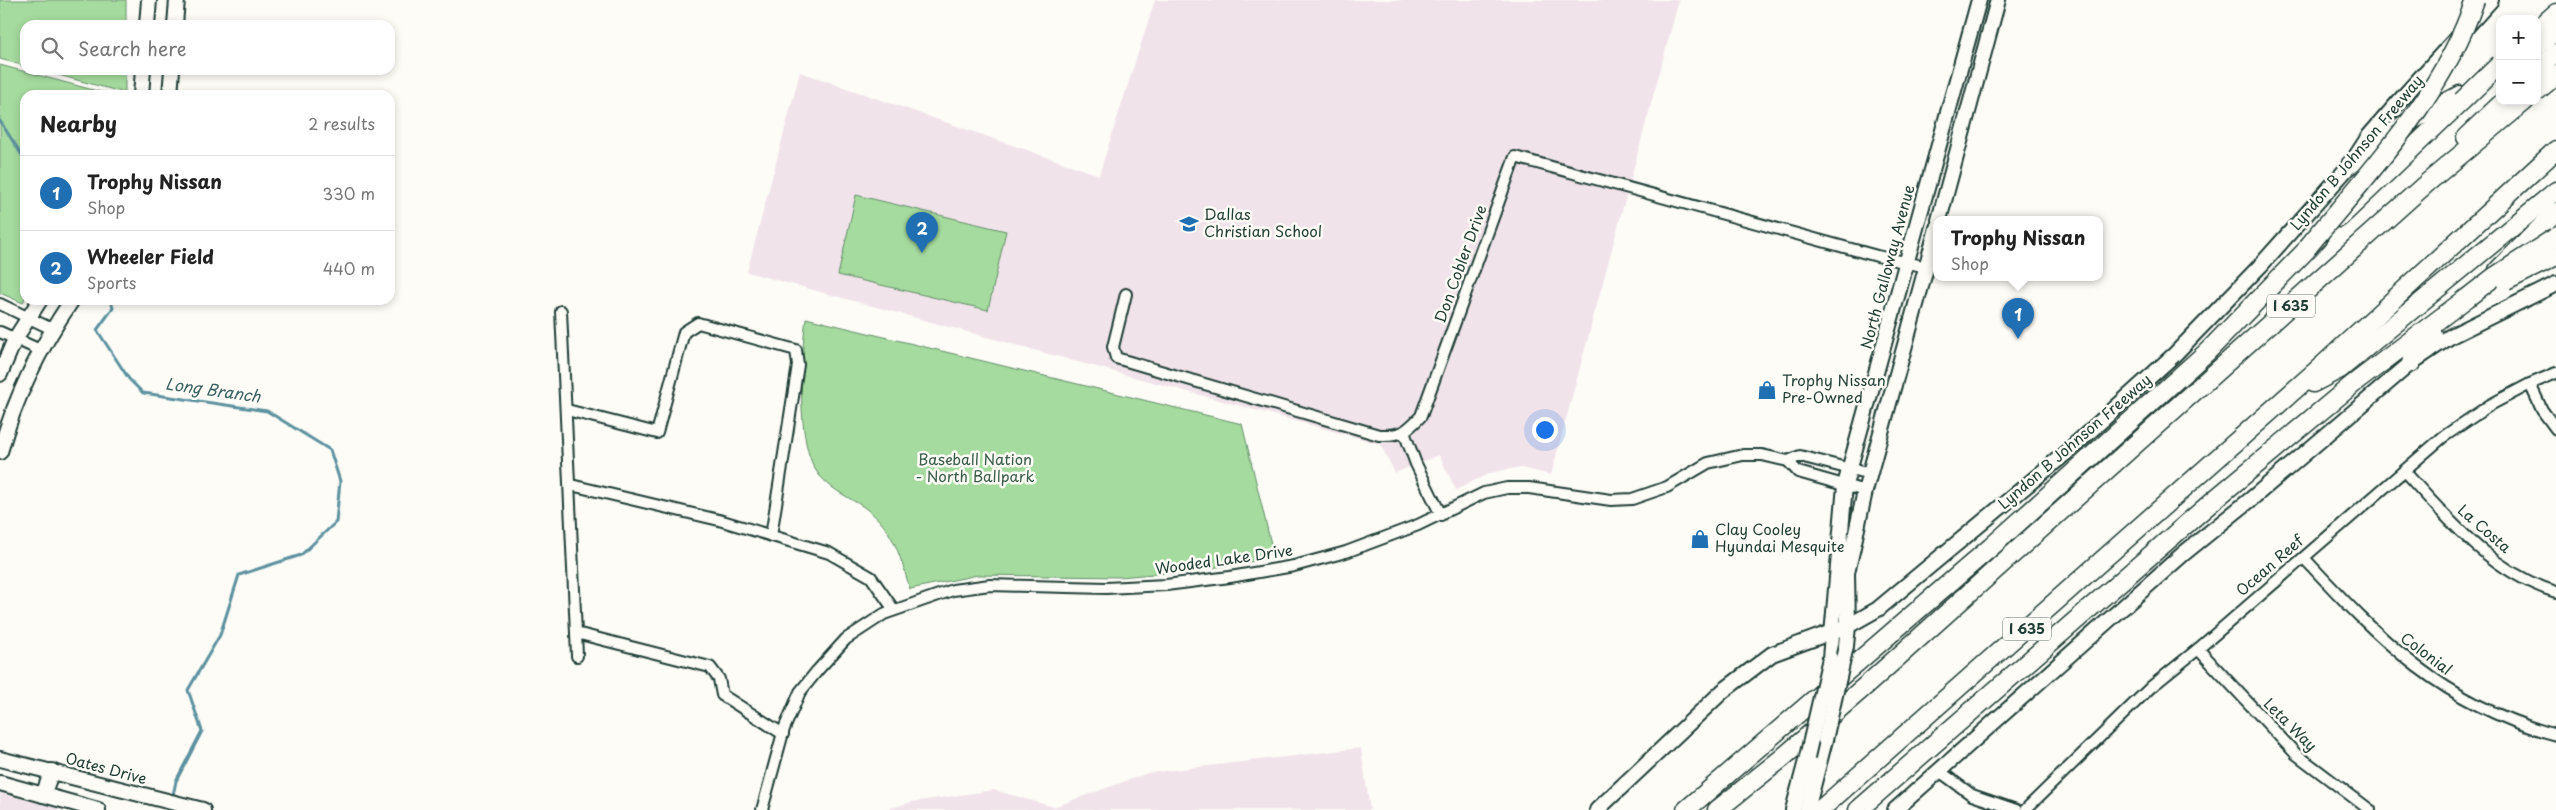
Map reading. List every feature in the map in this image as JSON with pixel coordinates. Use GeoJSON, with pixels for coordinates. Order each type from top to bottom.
{"type":"FeatureCollection","features":[{"type":"Feature","properties":{"kind":"highway"},"geometry":{"type":"LineString","coordinates":[[1686,810],[1928,602],[2207,352],[2255,304],[2307,248],[2428,96],[2463,30],[2475,0]]}},
{"type":"Feature","properties":{"kind":"highway"},"geometry":{"type":"LineString","coordinates":[[2541,26],[2556,13]]}},
{"type":"Feature","properties":{"kind":"highway"},"geometry":{"type":"LineString","coordinates":[[2541,43],[2556,31]]}},
{"type":"Feature","properties":{"kind":"highway"},"geometry":{"type":"LineString","coordinates":[[2541,66],[2556,53]]}},
{"type":"Feature","properties":{"kind":"highway"},"geometry":{"type":"LineString","coordinates":[[2307,248],[2410,152],[2496,68]]}},
{"type":"Feature","properties":{"kind":"highway"},"geometry":{"type":"LineString","coordinates":[[2351,164],[2405,124],[2496,75]]}},
{"type":"Feature","properties":{"kind":"highway"},"geometry":{"type":"LineString","coordinates":[[2541,88],[2556,75]]}},
{"type":"Feature","properties":{"kind":"highway"},"geometry":{"type":"LineString","coordinates":[[2428,183],[2455,148],[2500,105]]}},
{"type":"Feature","properties":{"kind":"highway","name":"I 635"},"geometry":{"type":"LineString","coordinates":[[1717,810],[1781,759],[1870,682],[2428,183],[2520,105]]}},
{"type":"Feature","properties":{"kind":"highway","name":"I 635"},"geometry":{"type":"LineString","coordinates":[[1820,810],[1964,685],[2290,394],[2556,150]]}},
{"type":"Feature","properties":{"kind":"highway"},"geometry":{"type":"LineString","coordinates":[[2290,394],[2340,369],[2556,191]]}},
{"type":"Feature","properties":{"kind":"highway"},"geometry":{"type":"LineString","coordinates":[[2411,362],[2420,346],[2457,314],[2556,212]]}},
{"type":"Feature","properties":{"kind":"highway"},"geometry":{"type":"LineString","coordinates":[[1858,810],[2214,500],[2352,385],[2447,313],[2556,237]]}},
{"type":"Feature","properties":{"kind":"highway"},"geometry":{"type":"LineString","coordinates":[[2467,299],[2556,256]]}},
{"type":"Feature","properties":{"kind":"main road"},"geometry":{"type":"LineString","coordinates":[[147,20],[149,0]]}},
{"type":"Feature","properties":{"kind":"main road"},"geometry":{"type":"LineString","coordinates":[[175,20],[177,0]]}},
{"type":"Feature","properties":{"kind":"main road","name":"North Galloway Avenue"},"geometry":{"type":"LineString","coordinates":[[1793,810],[1830,658],[1845,485],[1851,469],[1979,0]]}},
{"type":"Feature","properties":{"kind":"main road"},"geometry":{"type":"LineString","coordinates":[[1940,216],[1998,0]]}},
{"type":"Feature","properties":{"kind":"main road","name":"Lyndon B Johnson Freeway"},"geometry":{"type":"LineString","coordinates":[[1597,810],[1730,685],[1772,654],[1833,633],[1878,609],[2068,451],[2161,367],[2260,266],[2351,164],[2381,123],[2491,0]]}},
{"type":"Feature","properties":{"kind":"main road"},"geometry":{"type":"LineString","coordinates":[[142,90],[143,75]]}},
{"type":"Feature","properties":{"kind":"main road"},"geometry":{"type":"LineString","coordinates":[[170,90],[172,75]]}},
{"type":"Feature","properties":{"kind":"main road"},"geometry":{"type":"LineString","coordinates":[[1807,810],[1846,646],[1848,573],[1865,491],[1933,244]]}},
{"type":"Feature","properties":{"kind":"main road"},"geometry":{"type":"LineString","coordinates":[[1895,810],[2183,554],[2250,500],[2411,362],[2451,336],[2556,284]]}},
{"type":"Feature","properties":{"kind":"main road"},"geometry":{"type":"LineString","coordinates":[[0,374],[15,339],[37,305]]}},
{"type":"Feature","properties":{"kind":"main road"},"geometry":{"type":"LineString","coordinates":[[0,452],[7,426],[40,350],[69,305]]}},
{"type":"Feature","properties":{"kind":"main road"},"geometry":{"type":"LineString","coordinates":[[1846,598],[1859,608],[1878,609]]}},
{"type":"Feature","properties":{"kind":"main road","name":"Oates Drive"},"geometry":{"type":"LineString","coordinates":[[0,759],[203,810]]}},
{"type":"Feature","properties":{"kind":"main road"},"geometry":{"type":"LineString","coordinates":[[43,795],[52,771]]}},
{"type":"Feature","properties":{"kind":"main road"},"geometry":{"type":"LineString","coordinates":[[0,783],[98,810]]}},
{"type":"Feature","properties":{"kind":"street","name":"Don Cobler Drive"},"geometry":{"type":"LineString","coordinates":[[1404,432],[1421,416],[1515,157],[1906,263],[1927,267]]}},
{"type":"Feature","properties":{"kind":"street"},"geometry":{"type":"LineString","coordinates":[[1126,294],[1113,347],[1116,358],[1379,435],[1396,436],[1404,432],[1416,464],[1441,515]]}},
{"type":"Feature","properties":{"kind":"street"},"geometry":{"type":"LineString","coordinates":[[0,304],[52,329]]}},
{"type":"Feature","properties":{"kind":"street"},"geometry":{"type":"LineString","coordinates":[[561,311],[571,485],[577,656]]}},
{"type":"Feature","properties":{"kind":"street"},"geometry":{"type":"LineString","coordinates":[[567,410],[657,433],[684,332],[698,323],[796,350],[798,365],[771,536]]}},
{"type":"Feature","properties":{"kind":"street"},"geometry":{"type":"LineString","coordinates":[[0,332],[40,350]]}},
{"type":"Feature","properties":{"kind":"street","name":"Ocean Reef"},"geometry":{"type":"LineString","coordinates":[[2025,810],[2151,687],[2198,649],[2443,437],[2466,420],[2530,384],[2556,373]]}},
{"type":"Feature","properties":{"kind":"street"},"geometry":{"type":"LineString","coordinates":[[2530,384],[2542,410],[2556,429]]}},
{"type":"Feature","properties":{"kind":"street","name":"Wooded Lake Drive"},"geometry":{"type":"LineString","coordinates":[[762,810],[783,734],[800,692],[846,639],[884,614],[953,590],[990,584],[1106,588],[1166,585],[1230,577],[1294,566],[1346,552],[1441,515],[1484,493],[1507,488],[1529,488],[1611,500],[1632,499],[1667,487],[1708,464],[1744,455],[1762,455],[1788,461],[1798,472],[1865,491]]}},
{"type":"Feature","properties":{"kind":"street","name":"Wooded Lake Drive"},"geometry":{"type":"LineString","coordinates":[[1788,461],[1800,456],[1870,474]]}},
{"type":"Feature","properties":{"kind":"street","name":"La Costa"},"geometry":{"type":"LineString","coordinates":[[2404,472],[2455,526],[2487,555],[2529,582],[2556,592]]}},
{"type":"Feature","properties":{"kind":"street"},"geometry":{"type":"LineString","coordinates":[[571,485],[719,520],[829,554],[871,577],[894,610]]}},
{"type":"Feature","properties":{"kind":"street","name":"Colonial"},"geometry":{"type":"LineString","coordinates":[[2304,558],[2361,620],[2415,668],[2480,708],[2519,725],[2556,735]]}},
{"type":"Feature","properties":{"kind":"street"},"geometry":{"type":"LineString","coordinates":[[576,633],[710,667],[719,679],[722,695],[783,734]]}},
{"type":"Feature","properties":{"kind":"street","name":"Leta Way"},"geometry":{"type":"LineString","coordinates":[[2198,649],[2296,754],[2370,810]]}},
{"type":"Feature","properties":{"kind":"street"},"geometry":{"type":"LineString","coordinates":[[1938,770],[1972,795],[2016,810]]}},
{"type":"Feature","properties":{"kind":"shaded area","name":"Dallas Christian School"},"geometry":{"type":"Polygon","coordinates":[[[1155,0],[1679,0],[1551,475],[1522,468],[1509,469],[1490,473],[1456,490],[1439,455],[1395,473],[1380,444],[747,272],[800,72],[1099,175],[1155,0]]]}},
{"type":"Feature","properties":{"kind":"shaded area"},"geometry":{"type":"Polygon","coordinates":[[[1361,748],[1370,810],[884,810],[912,802],[994,790],[1054,807],[1148,773],[1361,748]]]}},
{"type":"Feature","properties":{"kind":"shaded area"},"geometry":{"type":"Polygon","coordinates":[[[0,793],[65,810],[0,810],[0,793]]]}},
{"type":"Feature","properties":{"kind":"green space"},"geometry":{"type":"Polygon","coordinates":[[[0,0],[126,0],[126,20],[20,20],[20,65],[0,59],[0,0]]]}},
{"type":"Feature","properties":{"kind":"green space"},"geometry":{"type":"Polygon","coordinates":[[[0,65],[20,70],[20,75],[37,75],[93,90],[20,90],[20,302],[0,293],[0,65]]]}},
{"type":"Feature","properties":{"kind":"green space"},"geometry":{"type":"Polygon","coordinates":[[[58,75],[125,75],[125,90],[114,90],[58,75]]]}},
{"type":"Feature","properties":{"kind":"green space"},"geometry":{"type":"Polygon","coordinates":[[[856,195],[1006,231],[988,310],[838,275],[856,195]]]}},
{"type":"Feature","properties":{"kind":"green space","name":"Baseball Nation - North Ballpark"},"geometry":{"type":"Polygon","coordinates":[[[806,318],[1242,424],[1272,548],[1266,557],[1260,560],[1198,570],[1120,577],[978,575],[910,589],[898,552],[880,521],[871,512],[828,484],[819,475],[811,461],[806,443],[802,400],[806,318]]]}},
{"type":"Feature","properties":{"kind":"waterway","name":"Long Branch"},"geometry":{"type":"LineString","coordinates":[[0,121],[20,152]]}},
{"type":"Feature","properties":{"kind":"waterway","name":"Long Branch"},"geometry":{"type":"LineString","coordinates":[[112,305],[113,308],[97,330],[129,379],[143,393],[267,411],[330,450],[340,481],[336,522],[301,555],[239,575],[220,635],[188,690],[202,731],[176,781],[172,800]]}},
{"type":"Feature","properties":{"kind":"place","name":"Dallas Christian School"},"geometry":{"type":"Point","coordinates":[1189,224]}},
{"type":"Feature","properties":{"kind":"place","name":"Wheeler Field"},"geometry":{"type":"Point","coordinates":[922,253]}},
{"type":"Feature","properties":{"kind":"place","name":"Trophy Nissan"},"geometry":{"type":"Point","coordinates":[2018,339]}},
{"type":"Feature","properties":{"kind":"place","name":"Trophy Nissan Pre-Owned"},"geometry":{"type":"Point","coordinates":[1767,390]}},
{"type":"Feature","properties":{"kind":"place","name":"Clay Cooley Hyundai Mesquite"},"geometry":{"type":"Point","coordinates":[1700,539]}}]}
